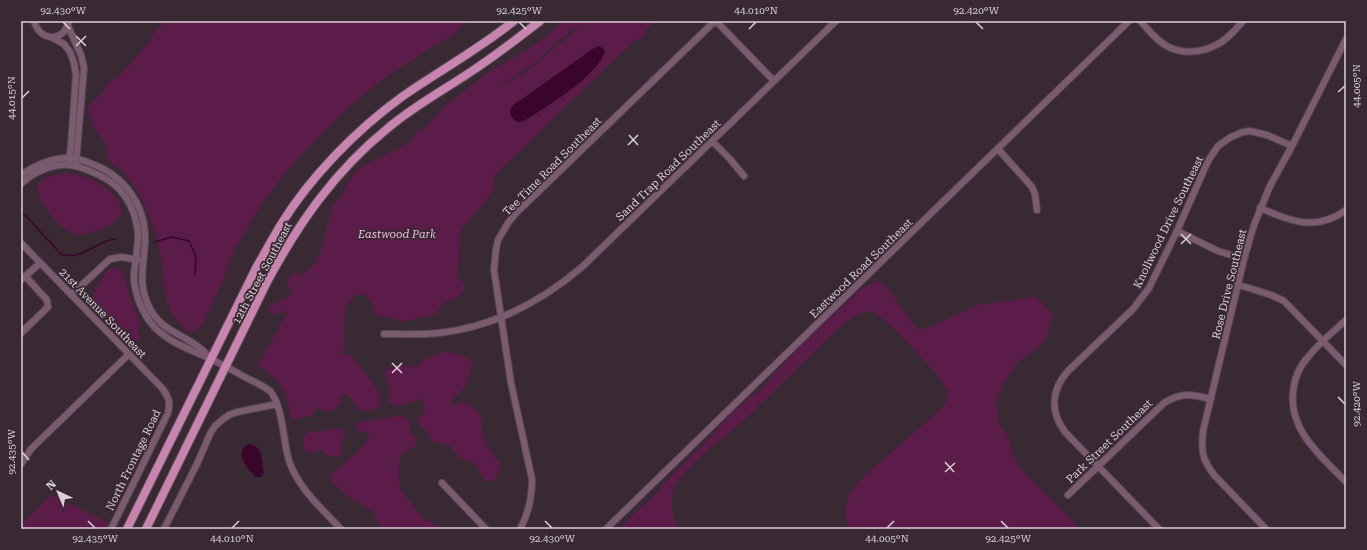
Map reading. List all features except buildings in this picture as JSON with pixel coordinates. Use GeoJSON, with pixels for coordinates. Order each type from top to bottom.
{"type":"FeatureCollection","features":[{"type":"Feature","properties":{"kind":"main road","name":"12th Street Southeast"},"geometry":{"type":"LineString","coordinates":[[127,529],[270,243],[292,208],[319,174],[360,131],[408,93],[479,47],[514,21]]}},
{"type":"Feature","properties":{"kind":"main road","name":"12th Street Southeast"},"geometry":{"type":"LineString","coordinates":[[146,529],[267,282],[282,253],[311,209],[339,175],[369,144],[401,118],[499,52],[540,21]]}},
{"type":"Feature","properties":{"kind":"street"},"geometry":{"type":"LineString","coordinates":[[34,21],[36,29],[40,33],[64,44],[70,52],[74,63],[76,75],[71,145],[68,165]]}},
{"type":"Feature","properties":{"kind":"street"},"geometry":{"type":"LineString","coordinates":[[715,21],[774,81]]}},
{"type":"Feature","properties":{"kind":"street","name":"Tee Time Road Southeast"},"geometry":{"type":"LineString","coordinates":[[520,529],[530,506],[532,479],[514,399],[494,270],[494,260],[498,240],[508,223],[522,208],[715,21]]}},
{"type":"Feature","properties":{"kind":"street","name":"Sand Trap Road Southeast"},"geometry":{"type":"LineString","coordinates":[[384,334],[440,333],[472,326],[502,317],[541,298],[558,287],[582,267],[836,21]]}},
{"type":"Feature","properties":{"kind":"street","name":"Eastwood Road Southeast"},"geometry":{"type":"LineString","coordinates":[[606,529],[1129,21]]}},
{"type":"Feature","properties":{"kind":"street"},"geometry":{"type":"LineString","coordinates":[[1140,21],[1164,45],[1175,50],[1185,52],[1196,52],[1219,44],[1243,21]]}},
{"type":"Feature","properties":{"kind":"street"},"geometry":{"type":"LineString","coordinates":[[51,37],[62,34],[68,24]]}},
{"type":"Feature","properties":{"kind":"street"},"geometry":{"type":"LineString","coordinates":[[68,24],[82,55],[84,68],[76,162]]}},
{"type":"Feature","properties":{"kind":"street","name":"Rose Drive Southeast"},"geometry":{"type":"LineString","coordinates":[[1266,529],[1215,476],[1206,463],[1202,450],[1203,431],[1244,259],[1260,208],[1346,39]]}},
{"type":"Feature","properties":{"kind":"street","name":"Knollwood Drive Southeast"},"geometry":{"type":"LineString","coordinates":[[1159,529],[1097,466],[1060,425],[1056,417],[1054,407],[1055,393],[1062,378],[1068,371],[1141,300],[1149,288],[1177,231],[1212,153],[1224,140],[1243,132],[1255,132],[1267,135],[1292,146]]}},
{"type":"Feature","properties":{"kind":"street"},"geometry":{"type":"LineString","coordinates":[[712,141],[744,176]]}},
{"type":"Feature","properties":{"kind":"street"},"geometry":{"type":"LineString","coordinates":[[998,149],[1032,187],[1038,210]]}},
{"type":"Feature","properties":{"kind":"street"},"geometry":{"type":"LineString","coordinates":[[21,175],[36,166],[69,158],[102,175],[123,192],[129,202],[137,224],[138,235],[134,276],[136,291],[150,321],[157,330],[170,340],[195,353],[211,359],[270,391],[275,397],[286,448],[293,470],[306,492],[341,529]]}},
{"type":"Feature","properties":{"kind":"street"},"geometry":{"type":"LineString","coordinates":[[21,184],[34,174],[46,168],[68,165],[76,162],[93,164],[109,172],[123,183],[131,193],[142,214],[145,240],[142,285],[150,309],[156,318],[177,335],[199,347],[211,359]]}},
{"type":"Feature","properties":{"kind":"street"},"geometry":{"type":"LineString","coordinates":[[1260,208],[1290,220],[1308,223],[1335,217],[1346,210]]}},
{"type":"Feature","properties":{"kind":"street"},"geometry":{"type":"LineString","coordinates":[[1177,231],[1218,251],[1244,259]]}},
{"type":"Feature","properties":{"kind":"street","name":"21st Avenue Southeast"},"geometry":{"type":"LineString","coordinates":[[21,243],[162,388],[169,399]]}},
{"type":"Feature","properties":{"kind":"street"},"geometry":{"type":"LineString","coordinates":[[71,295],[110,259],[122,256],[143,262]]}},
{"type":"Feature","properties":{"kind":"street"},"geometry":{"type":"LineString","coordinates":[[21,333],[48,307],[47,300],[23,278],[40,263]]}},
{"type":"Feature","properties":{"kind":"street"},"geometry":{"type":"LineString","coordinates":[[1239,285],[1271,295],[1284,301],[1346,365]]}},
{"type":"Feature","properties":{"kind":"street"},"geometry":{"type":"LineString","coordinates":[[1346,320],[1308,356],[1296,376],[1292,398],[1293,410],[1300,430],[1305,438],[1346,482]]}},
{"type":"Feature","properties":{"kind":"street"},"geometry":{"type":"LineString","coordinates":[[21,464],[32,449],[129,354]]}},
{"type":"Feature","properties":{"kind":"street","name":"Park Street Southeast"},"geometry":{"type":"LineString","coordinates":[[1068,495],[1164,403],[1181,395],[1187,394],[1211,399]]}},
{"type":"Feature","properties":{"kind":"street","name":"North Frontage Road"},"geometry":{"type":"LineString","coordinates":[[111,529],[168,413],[170,406],[169,399]]}},
{"type":"Feature","properties":{"kind":"street"},"geometry":{"type":"LineString","coordinates":[[164,529],[215,426],[229,415],[237,412],[277,404]]}},
{"type":"Feature","properties":{"kind":"street"},"geometry":{"type":"LineString","coordinates":[[442,483],[486,529]]}},
{"type":"Feature","properties":{"kind":"green space"},"geometry":{"type":"Polygon","coordinates":[[[166,21],[470,21],[462,26],[453,35],[390,74],[358,99],[331,124],[285,173],[261,205],[234,251],[223,281],[202,325],[192,332],[185,329],[173,314],[169,306],[165,292],[162,261],[156,235],[144,205],[132,183],[125,174],[109,161],[106,145],[92,122],[87,107],[102,93],[109,82],[120,75],[149,43],[155,32],[166,21]]]}},
{"type":"Feature","properties":{"kind":"green space","name":"Eastwood Park"},"geometry":{"type":"Polygon","coordinates":[[[566,21],[655,21],[645,31],[646,33],[643,38],[634,41],[493,177],[494,188],[482,207],[465,224],[460,233],[458,275],[465,287],[462,294],[456,299],[449,300],[441,305],[436,314],[403,322],[389,317],[380,317],[374,312],[373,306],[365,295],[357,295],[351,301],[347,307],[345,315],[344,347],[342,354],[349,354],[369,378],[378,392],[381,405],[375,409],[365,411],[358,410],[346,394],[341,396],[341,402],[334,411],[324,411],[318,407],[312,416],[291,420],[285,394],[279,383],[258,365],[288,311],[273,315],[268,311],[270,305],[287,298],[293,291],[287,285],[288,278],[295,272],[302,275],[315,263],[320,253],[333,205],[342,195],[348,182],[363,166],[409,143],[417,131],[425,128],[446,105],[486,74],[544,38],[558,25],[566,21]],[[581,26],[564,36],[544,55],[500,87],[527,71],[581,26]]]}},
{"type":"Feature","properties":{"kind":"green space"},"geometry":{"type":"Polygon","coordinates":[[[65,173],[88,178],[105,187],[119,203],[121,214],[118,219],[105,228],[78,236],[59,224],[50,215],[43,204],[39,196],[37,185],[44,178],[65,173]]]}},
{"type":"Feature","properties":{"kind":"green space"},"geometry":{"type":"Polygon","coordinates":[[[110,268],[117,268],[122,271],[140,323],[138,331],[140,338],[137,342],[132,342],[123,337],[96,309],[91,299],[102,278],[110,268]]]}},
{"type":"Feature","properties":{"kind":"green space"},"geometry":{"type":"Polygon","coordinates":[[[876,280],[888,288],[911,322],[920,330],[928,328],[977,305],[1035,296],[1054,316],[1046,339],[1039,347],[1019,361],[1003,384],[996,403],[997,412],[999,424],[1009,437],[1012,453],[1019,467],[1080,529],[850,529],[846,520],[845,507],[849,494],[862,478],[941,409],[947,401],[948,396],[947,390],[936,374],[913,348],[879,316],[873,312],[865,311],[843,324],[783,383],[695,463],[677,482],[673,491],[671,506],[673,516],[679,529],[620,529],[629,518],[655,495],[670,477],[710,438],[732,412],[759,391],[803,343],[860,290],[876,280]]]}},
{"type":"Feature","properties":{"kind":"green space"},"geometry":{"type":"Polygon","coordinates":[[[445,351],[469,358],[472,363],[466,386],[449,404],[455,405],[464,402],[481,415],[482,428],[488,447],[500,463],[500,470],[495,480],[487,482],[481,476],[478,466],[467,460],[459,458],[449,445],[431,441],[428,432],[420,427],[416,421],[424,413],[425,406],[421,399],[393,407],[388,400],[389,388],[384,371],[400,366],[416,368],[427,358],[445,351]]]}},
{"type":"Feature","properties":{"kind":"green space"},"geometry":{"type":"Polygon","coordinates":[[[398,416],[408,419],[411,433],[417,440],[416,446],[402,454],[400,459],[399,484],[403,494],[424,519],[439,525],[444,529],[382,529],[373,512],[347,496],[330,478],[335,471],[355,454],[369,439],[368,434],[356,430],[355,427],[358,422],[398,416]]]}},
{"type":"Feature","properties":{"kind":"green space"},"geometry":{"type":"Polygon","coordinates":[[[341,428],[344,432],[344,436],[341,445],[342,453],[338,457],[328,456],[321,450],[314,453],[307,452],[303,447],[304,436],[309,431],[341,428]]]}},
{"type":"Feature","properties":{"kind":"green space"},"geometry":{"type":"Polygon","coordinates":[[[51,495],[109,523],[106,529],[21,529],[21,525],[51,495]]]}},
{"type":"Feature","properties":{"kind":"shaded area"},"geometry":{"type":"Polygon","coordinates":[[[599,46],[605,51],[601,60],[593,70],[570,90],[524,121],[517,122],[512,118],[510,112],[516,103],[599,46]]]}},
{"type":"Feature","properties":{"kind":"shaded area"},"geometry":{"type":"Polygon","coordinates":[[[248,444],[257,447],[261,454],[264,472],[261,477],[255,477],[243,460],[242,452],[248,444]]]}},
{"type":"Feature","properties":{"kind":"waterway"},"geometry":{"type":"LineString","coordinates":[[21,214],[26,216],[61,254],[72,256],[106,241],[116,239]]}},
{"type":"Feature","properties":{"kind":"waterway"},"geometry":{"type":"LineString","coordinates":[[154,242],[172,237],[189,241],[196,257],[195,275]]}}]}
